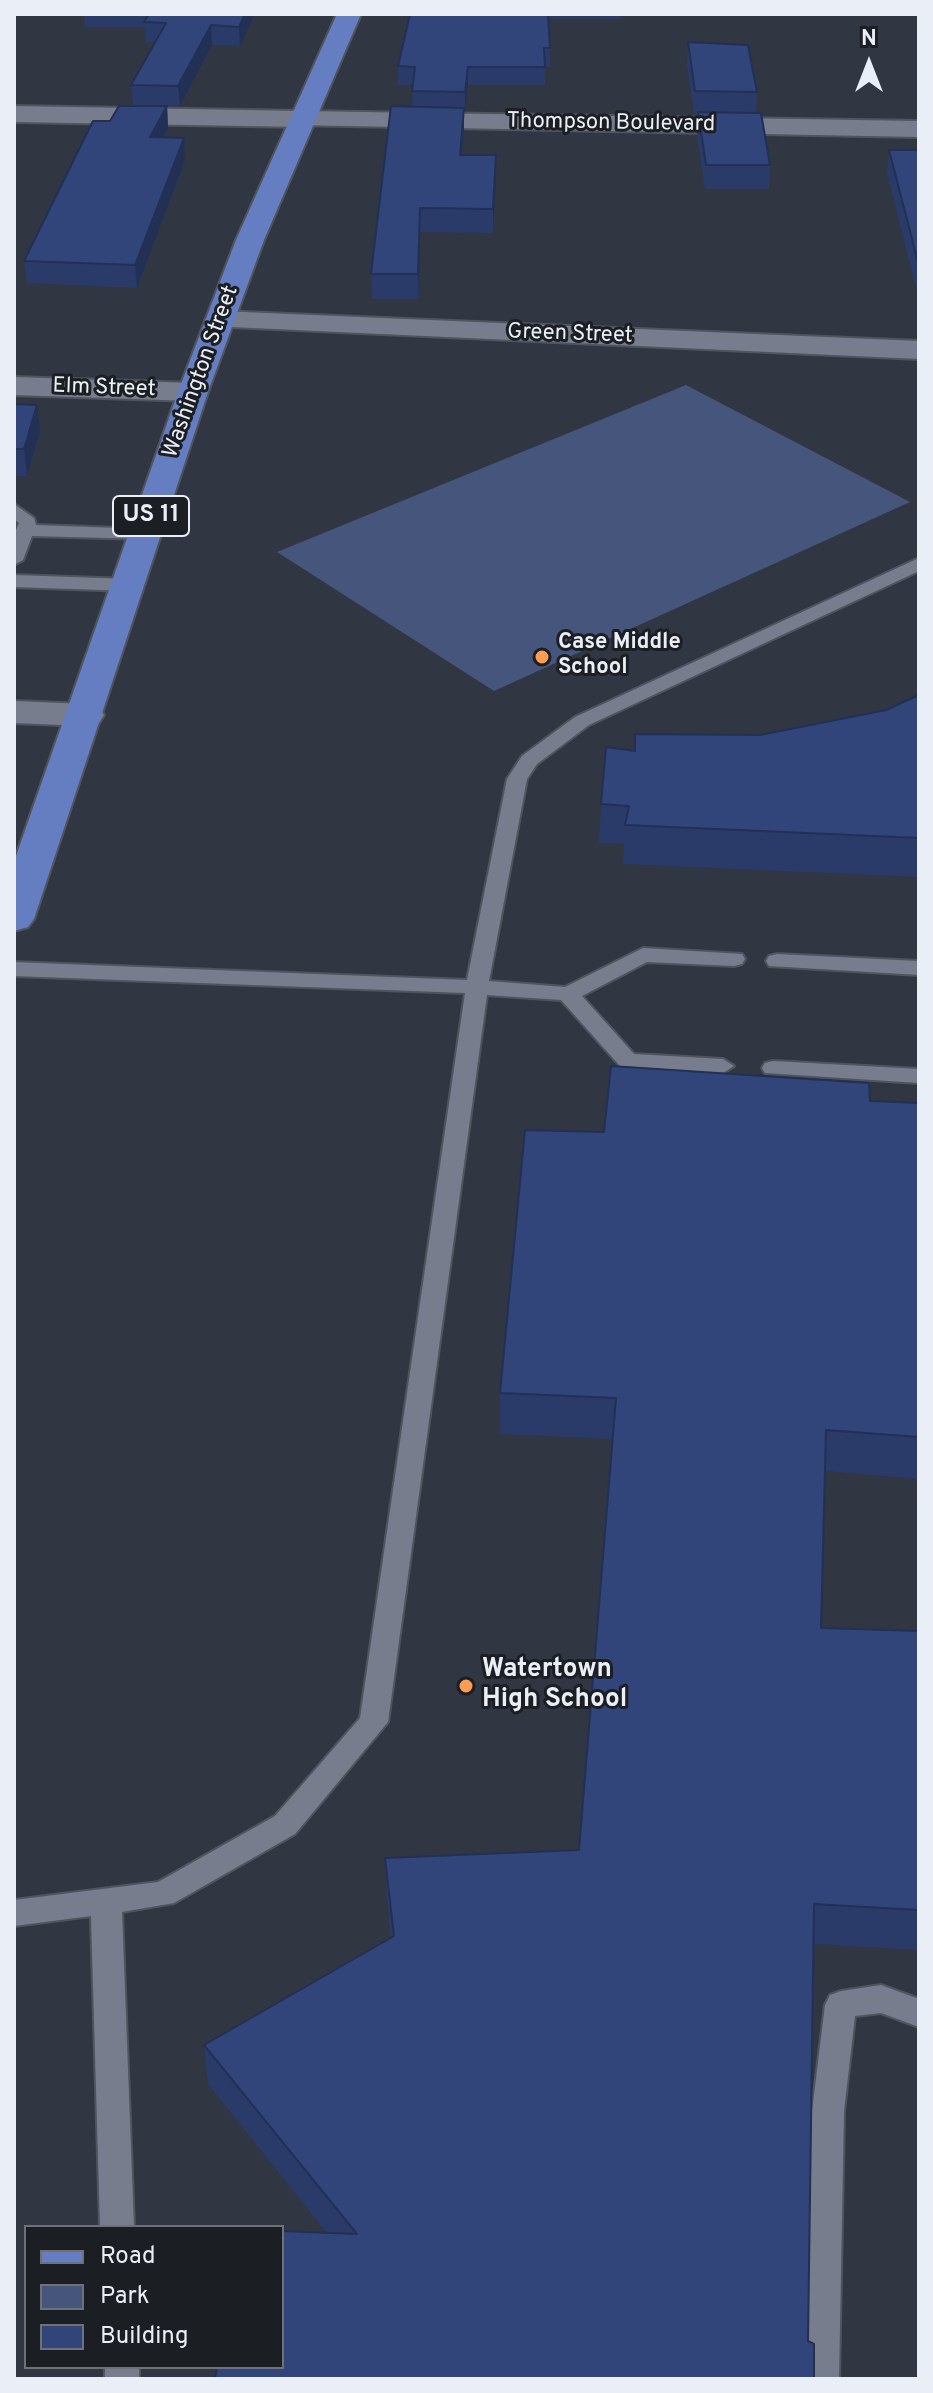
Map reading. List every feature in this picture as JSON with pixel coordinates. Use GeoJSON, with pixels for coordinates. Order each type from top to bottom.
{"type":"FeatureCollection","features":[{"type":"Feature","properties":{"kind":"main road","name":"Washington Street"},"geometry":{"type":"LineString","coordinates":[[14,919],[86,715],[193,392],[250,240],[349,14]]}},
{"type":"Feature","properties":{"kind":"street","name":"Thompson Boulevard"},"geometry":{"type":"LineString","coordinates":[[14,114],[919,129]]}},
{"type":"Feature","properties":{"kind":"street","name":"Green Street"},"geometry":{"type":"LineString","coordinates":[[220,320],[919,350]]}},
{"type":"Feature","properties":{"kind":"street","name":"Elm Street"},"geometry":{"type":"LineString","coordinates":[[14,386],[193,392]]}},
{"type":"Feature","properties":{"kind":"street"},"geometry":{"type":"LineString","coordinates":[[14,712],[86,715]]}},
{"type":"Feature","properties":{"kind":"lane"},"geometry":{"type":"LineString","coordinates":[[14,509],[28,522],[14,560]]}},
{"type":"Feature","properties":{"kind":"lane"},"geometry":{"type":"LineString","coordinates":[[25,530],[145,534]]}},
{"type":"Feature","properties":{"kind":"lane"},"geometry":{"type":"LineString","coordinates":[[14,1913],[163,1894],[285,1825],[374,1722],[477,987],[517,779],[529,760],[582,721],[919,564]]}},
{"type":"Feature","properties":{"kind":"lane"},"geometry":{"type":"LineString","coordinates":[[14,581],[129,585]]}},
{"type":"Feature","properties":{"kind":"lane"},"geometry":{"type":"LineString","coordinates":[[14,969],[477,987],[568,994],[643,955],[734,959]]}},
{"type":"Feature","properties":{"kind":"lane"},"geometry":{"type":"LineString","coordinates":[[777,961],[919,968]]}},
{"type":"Feature","properties":{"kind":"lane"},"geometry":{"type":"LineString","coordinates":[[568,994],[628,1061],[723,1066]]}},
{"type":"Feature","properties":{"kind":"lane"},"geometry":{"type":"LineString","coordinates":[[773,1068],[919,1076]]}},
{"type":"Feature","properties":{"kind":"lane"},"geometry":{"type":"LineString","coordinates":[[106,1900],[117,2225]]}},
{"type":"Feature","properties":{"kind":"lane"},"geometry":{"type":"LineString","coordinates":[[822,2379],[828,2111],[841,2005],[881,1999],[919,2013]]}},
{"type":"Feature","properties":{"kind":"green space"},"geometry":{"type":"Polygon","coordinates":[[[686,385],[910,502],[494,691],[277,552],[686,385]]]}},
{"type":"Feature","properties":{"kind":"building"},"geometry":{"type":"Polygon","coordinates":[[[149,14],[245,14],[239,27],[211,25],[178,86],[131,85],[166,23],[144,22],[149,14]]]}},
{"type":"Feature","properties":{"kind":"building"},"geometry":{"type":"Polygon","coordinates":[[[410,14],[548,14],[550,48],[544,48],[545,67],[468,67],[465,92],[412,91],[415,67],[398,66],[410,14]]]}},
{"type":"Feature","properties":{"kind":"building"},"geometry":{"type":"Polygon","coordinates":[[[688,42],[748,45],[757,92],[695,91],[688,42]]]}},
{"type":"Feature","properties":{"kind":"building"},"geometry":{"type":"Polygon","coordinates":[[[119,106],[167,106],[150,137],[184,138],[135,265],[24,261],[93,121],[110,121],[119,106]]]}},
{"type":"Feature","properties":{"kind":"building"},"geometry":{"type":"Polygon","coordinates":[[[391,106],[464,108],[460,155],[496,155],[493,209],[420,208],[418,274],[371,274],[391,106]]]}},
{"type":"Feature","properties":{"kind":"building"},"geometry":{"type":"Polygon","coordinates":[[[698,112],[761,113],[770,165],[706,165],[698,112]]]}},
{"type":"Feature","properties":{"kind":"building"},"geometry":{"type":"Polygon","coordinates":[[[889,150],[919,150],[919,266],[889,150]]]}},
{"type":"Feature","properties":{"kind":"building"},"geometry":{"type":"Polygon","coordinates":[[[14,404],[37,405],[24,449],[14,449],[14,404]]]}},
{"type":"Feature","properties":{"kind":"building"},"geometry":{"type":"Polygon","coordinates":[[[919,695],[919,838],[625,825],[629,806],[601,804],[606,747],[635,751],[635,734],[760,735],[886,710],[919,695]]]}},
{"type":"Feature","properties":{"kind":"building","name":"Watertown High School"},"geometry":{"type":"Polygon","coordinates":[[[611,1066],[869,1083],[870,1101],[919,1103],[919,1437],[826,1430],[821,1628],[919,1631],[919,1910],[814,1904],[808,2341],[814,2344],[814,2379],[215,2379],[217,2369],[284,2369],[284,2231],[357,2234],[204,2045],[394,1936],[385,1858],[579,1850],[616,1398],[500,1393],[525,1130],[604,1132],[611,1066]]]}},
{"type":"Feature","properties":{"kind":"place","name":"Case Middle School"},"geometry":{"type":"Point","coordinates":[542,657]}},
{"type":"Feature","properties":{"kind":"place","name":"Watertown High School"},"geometry":{"type":"Point","coordinates":[466,1686]}}]}
